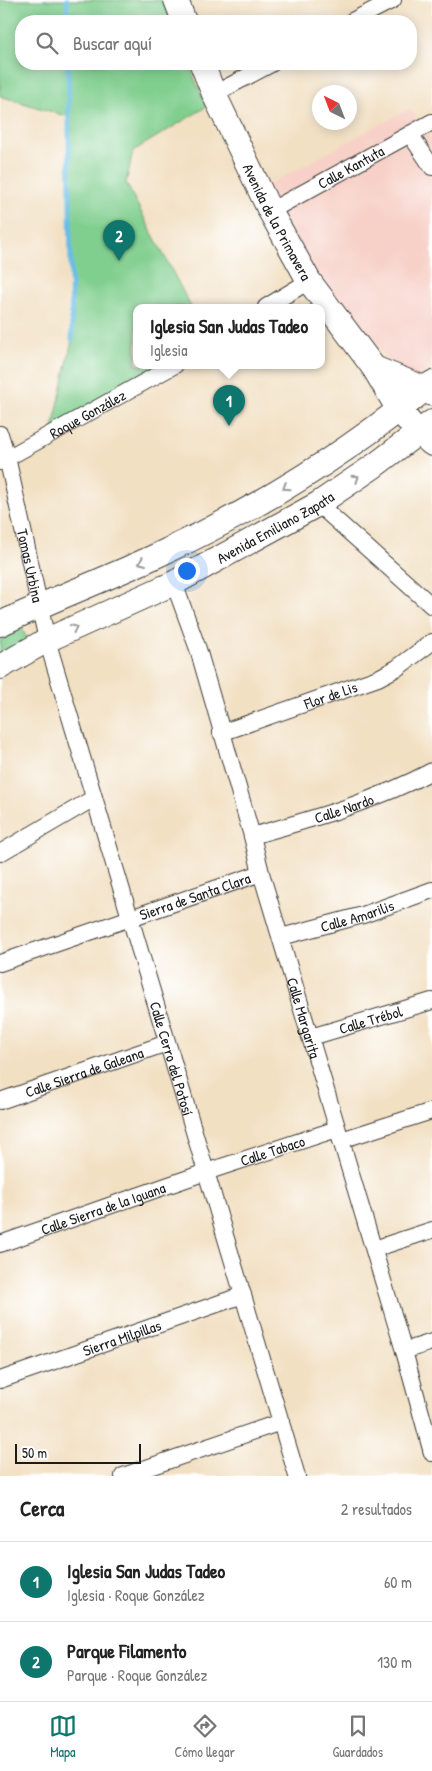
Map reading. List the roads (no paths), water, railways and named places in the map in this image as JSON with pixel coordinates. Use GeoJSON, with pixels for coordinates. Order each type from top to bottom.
{"type":"FeatureCollection","features":[{"type":"Feature","properties":{"kind":"street"},"geometry":{"type":"LineString","coordinates":[[176,0],[182,15]]}},
{"type":"Feature","properties":{"kind":"street"},"geometry":{"type":"LineString","coordinates":[[364,15],[393,0]]}},
{"type":"Feature","properties":{"kind":"street","name":"Avenida de la Primavera"},"geometry":{"type":"LineString","coordinates":[[204,70],[270,211],[309,280],[374,368],[399,410],[428,433]]}},
{"type":"Feature","properties":{"kind":"street"},"geometry":{"type":"LineString","coordinates":[[214,94],[260,70]]}},
{"type":"Feature","properties":{"kind":"street","name":"Calle Kantuta"},"geometry":{"type":"LineString","coordinates":[[270,211],[432,122]]}},
{"type":"Feature","properties":{"kind":"street"},"geometry":{"type":"LineString","coordinates":[[410,134],[432,167]]}},
{"type":"Feature","properties":{"kind":"street"},"geometry":{"type":"LineString","coordinates":[[271,304],[309,280]]}},
{"type":"Feature","properties":{"kind":"street"},"geometry":{"type":"LineString","coordinates":[[374,368],[430,388]]}},
{"type":"Feature","properties":{"kind":"street","name":"Roque González"},"geometry":{"type":"LineString","coordinates":[[4,460],[168,369]]}},
{"type":"Feature","properties":{"kind":"street","name":"Avenida Emiliano Zapata"},"geometry":{"type":"LineString","coordinates":[[0,624],[39,605],[159,555],[222,524],[280,491],[374,430],[430,388]]}},
{"type":"Feature","properties":{"kind":"street","name":"Avenida Emiliano Zapata"},"geometry":{"type":"LineString","coordinates":[[0,667],[47,640],[174,583],[318,504],[374,466],[428,433]]}},
{"type":"Feature","properties":{"kind":"street","name":"Tomas Urbina"},"geometry":{"type":"LineString","coordinates":[[0,434],[4,460],[47,640]]}},
{"type":"Feature","properties":{"kind":"street"},"geometry":{"type":"LineString","coordinates":[[318,504],[432,606]]}},
{"type":"Feature","properties":{"kind":"street","name":"Calle Margarita"},"geometry":{"type":"LineString","coordinates":[[174,583],[198,650],[261,873],[374,1249],[432,1453]]}},
{"type":"Feature","properties":{"kind":"street","name":"Calle Cerro del Potosí"},"geometry":{"type":"LineString","coordinates":[[47,640],[297,1476]]}},
{"type":"Feature","properties":{"kind":"street","name":"Flor de Lis"},"geometry":{"type":"LineString","coordinates":[[221,733],[378,678],[397,668],[432,642]]}},
{"type":"Feature","properties":{"kind":"street","name":"Calle Nardo"},"geometry":{"type":"LineString","coordinates":[[252,836],[401,788],[432,771]]}},
{"type":"Feature","properties":{"kind":"street"},"geometry":{"type":"LineString","coordinates":[[0,853],[94,798]]}},
{"type":"Feature","properties":{"kind":"street","name":"Sierra de Santa Clara"},"geometry":{"type":"LineString","coordinates":[[0,963],[261,873]]}},
{"type":"Feature","properties":{"kind":"street","name":"Calle Amarilis"},"geometry":{"type":"LineString","coordinates":[[281,937],[362,915],[432,890]]}},
{"type":"Feature","properties":{"kind":"street","name":"Calle Trébol"},"geometry":{"type":"LineString","coordinates":[[311,1037],[432,1002]]}},
{"type":"Feature","properties":{"kind":"street","name":"Calle Sierra de Galeana"},"geometry":{"type":"LineString","coordinates":[[0,1102],[167,1043]]}},
{"type":"Feature","properties":{"kind":"street","name":"Calle Tabaco"},"geometry":{"type":"LineString","coordinates":[[206,1172],[432,1111]]}},
{"type":"Feature","properties":{"kind":"street","name":"Calle Sierra de la Iguana"},"geometry":{"type":"LineString","coordinates":[[0,1244],[206,1172]]}},
{"type":"Feature","properties":{"kind":"street"},"geometry":{"type":"LineString","coordinates":[[374,1249],[432,1230]]}},
{"type":"Feature","properties":{"kind":"street","name":"Sierra Milpillas"},"geometry":{"type":"LineString","coordinates":[[0,1380],[243,1295]]}},
{"type":"Feature","properties":{"kind":"street"},"geometry":{"type":"LineString","coordinates":[[404,1351],[432,1342]]}},
{"type":"Feature","properties":{"kind":"street"},"geometry":{"type":"LineString","coordinates":[[123,1476],[281,1422]]}},
{"type":"Feature","properties":{"kind":"waterway"},"geometry":{"type":"LineString","coordinates":[[67,0],[67,15]]}},
{"type":"Feature","properties":{"kind":"waterway"},"geometry":{"type":"LineString","coordinates":[[68,70],[72,340]]}},
{"type":"Feature","properties":{"kind":"place","name":"Parque Filamento"},"geometry":{"type":"Point","coordinates":[119,261]}},
{"type":"Feature","properties":{"kind":"place","name":"Iglesia San Judas Tadeo"},"geometry":{"type":"Point","coordinates":[229,426]}}]}
